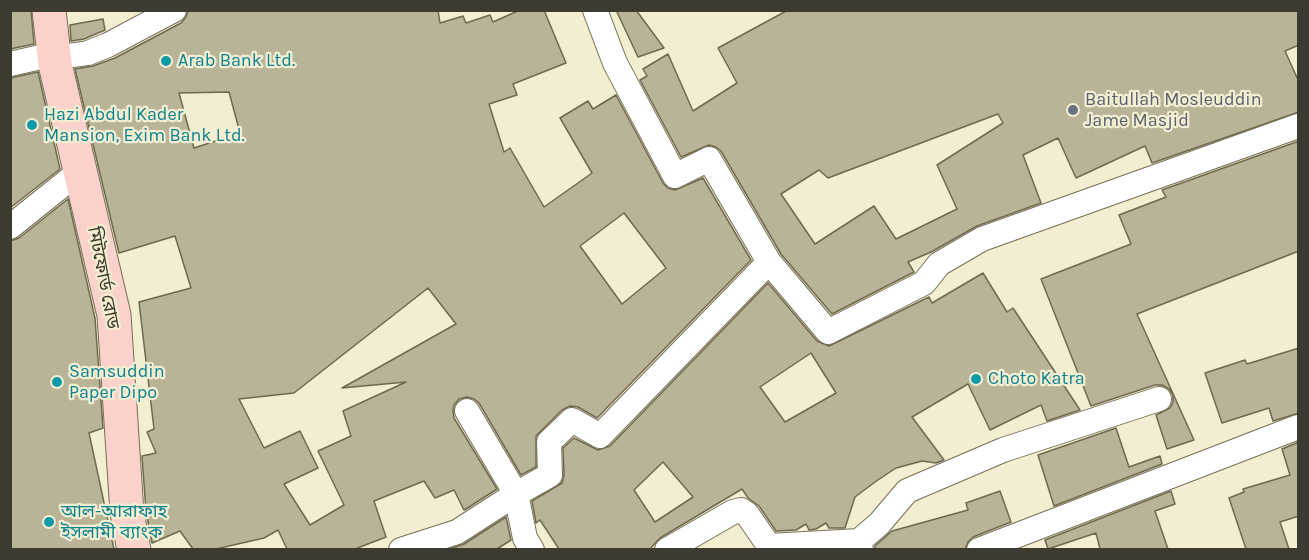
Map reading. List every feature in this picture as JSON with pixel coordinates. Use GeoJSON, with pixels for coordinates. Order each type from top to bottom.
{"type":"FeatureCollection","features":[{"type":"Feature","properties":{"kind":"main road","name":"মিটফোর্ড রোড"},"geometry":{"type":"LineString","coordinates":[[49,10],[54,56],[114,315],[127,513],[134,549]]}},
{"type":"Feature","properties":{"kind":"street"},"geometry":{"type":"LineString","coordinates":[[10,64],[88,53],[174,10]]}},
{"type":"Feature","properties":{"kind":"street"},"geometry":{"type":"LineString","coordinates":[[595,10],[615,63],[675,176],[709,159],[769,262],[828,332],[924,283],[939,264],[982,239],[1299,126]]}},
{"type":"Feature","properties":{"kind":"street"},"geometry":{"type":"LineString","coordinates":[[10,227],[80,171]]}},
{"type":"Feature","properties":{"kind":"street"},"geometry":{"type":"LineString","coordinates":[[401,549],[457,532],[550,475],[549,442],[572,420],[600,436],[769,262]]}},
{"type":"Feature","properties":{"kind":"street"},"geometry":{"type":"LineString","coordinates":[[667,549],[733,512],[741,510],[747,514],[769,546],[860,545],[907,491],[1003,450],[1159,399]]}},
{"type":"Feature","properties":{"kind":"street"},"geometry":{"type":"LineString","coordinates":[[467,411],[516,494],[525,538],[532,549]]}},
{"type":"Feature","properties":{"kind":"street"},"geometry":{"type":"LineString","coordinates":[[979,549],[1299,427]]}},
{"type":"Feature","properties":{"kind":"building"},"geometry":{"type":"Polygon","coordinates":[[[10,10],[31,10],[34,44],[10,49],[10,10]]]}},
{"type":"Feature","properties":{"kind":"building"},"geometry":{"type":"Polygon","coordinates":[[[188,10],[438,10],[440,23],[463,16],[466,23],[490,15],[493,22],[520,10],[544,10],[566,63],[513,84],[517,95],[489,104],[504,152],[510,148],[544,207],[592,173],[560,118],[588,101],[593,109],[616,95],[663,183],[675,190],[703,178],[751,260],[597,418],[578,407],[570,406],[562,410],[536,436],[536,467],[521,475],[479,403],[467,397],[459,399],[454,405],[454,418],[497,489],[464,510],[454,490],[435,498],[424,481],[374,501],[386,537],[355,549],[287,549],[278,530],[264,538],[216,549],[193,549],[180,531],[152,543],[146,511],[142,456],[156,453],[147,432],[154,429],[139,302],[191,288],[175,236],[119,253],[75,69],[93,66],[115,58],[181,23],[188,10]],[[229,92],[179,93],[194,148],[240,133],[229,92]],[[624,213],[580,246],[622,304],[666,268],[624,213]],[[428,288],[294,393],[239,399],[264,448],[300,431],[318,468],[284,484],[310,525],[344,505],[318,451],[351,436],[343,411],[406,382],[342,388],[456,324],[428,288]]]}},
{"type":"Feature","properties":{"kind":"building"},"geometry":{"type":"Polygon","coordinates":[[[616,10],[636,10],[664,48],[638,57],[616,10]]]}},
{"type":"Feature","properties":{"kind":"building"},"geometry":{"type":"Polygon","coordinates":[[[788,10],[1299,10],[1299,45],[1285,51],[1299,82],[1299,112],[1152,163],[1145,146],[1076,178],[1058,138],[1023,155],[1041,203],[977,226],[908,262],[914,272],[832,314],[781,254],[721,151],[709,145],[681,157],[640,80],[647,76],[643,69],[668,54],[693,111],[737,83],[718,48],[788,10]],[[998,114],[828,178],[819,170],[781,194],[815,244],[874,206],[896,239],[957,209],[937,165],[1003,123],[998,114]]]}},
{"type":"Feature","properties":{"kind":"building"},"geometry":{"type":"Polygon","coordinates":[[[103,19],[105,30],[84,39],[71,41],[70,25],[103,19]]]}},
{"type":"Feature","properties":{"kind":"building"},"geometry":{"type":"Polygon","coordinates":[[[38,72],[60,169],[10,208],[10,78],[38,72]]]}},
{"type":"Feature","properties":{"kind":"building"},"geometry":{"type":"Polygon","coordinates":[[[1299,141],[1299,251],[1137,314],[1194,440],[1167,449],[1156,415],[1170,408],[1173,395],[1162,385],[1155,385],[1091,406],[1041,279],[1131,244],[1119,215],[1166,197],[1162,190],[1299,141]]]}},
{"type":"Feature","properties":{"kind":"building"},"geometry":{"type":"Polygon","coordinates":[[[68,199],[95,318],[103,428],[89,433],[114,549],[10,549],[10,241],[19,238],[68,199]]]}},
{"type":"Feature","properties":{"kind":"building"},"geometry":{"type":"Polygon","coordinates":[[[983,273],[1007,312],[1013,308],[1080,410],[1047,421],[1041,405],[990,430],[968,384],[912,417],[944,460],[936,463],[922,461],[896,468],[875,482],[855,497],[845,528],[829,528],[826,523],[816,529],[809,530],[806,524],[796,530],[776,531],[759,506],[748,498],[742,489],[660,538],[650,549],[559,549],[540,520],[536,523],[532,501],[562,483],[563,448],[574,438],[598,450],[610,446],[768,283],[817,341],[829,346],[929,297],[932,303],[983,273]],[[811,353],[760,387],[785,422],[836,393],[811,353]],[[663,462],[634,490],[655,522],[693,497],[663,462]]]}},
{"type":"Feature","properties":{"kind":"building"},"geometry":{"type":"Polygon","coordinates":[[[1299,348],[1299,413],[1273,421],[1269,408],[1222,423],[1205,373],[1245,360],[1247,364],[1299,348]]]}},
{"type":"Feature","properties":{"kind":"building"},"geometry":{"type":"Polygon","coordinates":[[[1116,428],[1129,467],[1160,456],[1162,464],[1054,506],[1038,455],[1116,428]]]}},
{"type":"Feature","properties":{"kind":"building"},"geometry":{"type":"Polygon","coordinates":[[[1299,442],[1299,516],[1280,522],[1289,549],[1246,549],[1229,498],[1244,492],[1243,489],[1290,475],[1282,449],[1299,442]]]}},
{"type":"Feature","properties":{"kind":"building"},"geometry":{"type":"Polygon","coordinates":[[[1000,491],[1011,522],[973,537],[965,549],[875,549],[875,546],[892,531],[968,510],[966,503],[1000,491]]]}},
{"type":"Feature","properties":{"kind":"building"},"geometry":{"type":"Polygon","coordinates":[[[1171,491],[1175,504],[1155,511],[1168,549],[1100,549],[1096,533],[1048,549],[1045,540],[1171,491]]]}},
{"type":"Feature","properties":{"kind":"building"},"geometry":{"type":"Polygon","coordinates":[[[506,517],[511,540],[497,549],[449,549],[464,544],[506,517]]]}},
{"type":"Feature","properties":{"kind":"place","name":"Arab Bank Ltd."},"geometry":{"type":"Point","coordinates":[166,61]}},
{"type":"Feature","properties":{"kind":"place","name":"Baitullah Mosleuddin Jame Masjid"},"geometry":{"type":"Point","coordinates":[1073,110]}},
{"type":"Feature","properties":{"kind":"place","name":"Hazi Abdul Kader Mansion, Exim Bank Ltd."},"geometry":{"type":"Point","coordinates":[32,125]}},
{"type":"Feature","properties":{"kind":"place","name":"Choto Katra"},"geometry":{"type":"Point","coordinates":[976,379]}},
{"type":"Feature","properties":{"kind":"place","name":"Samsuddin Paper Dipo"},"geometry":{"type":"Point","coordinates":[57,382]}},
{"type":"Feature","properties":{"kind":"place","name":"আল-আরাফাহ ইসলামী ব্যাংক"},"geometry":{"type":"Point","coordinates":[49,522]}}]}
